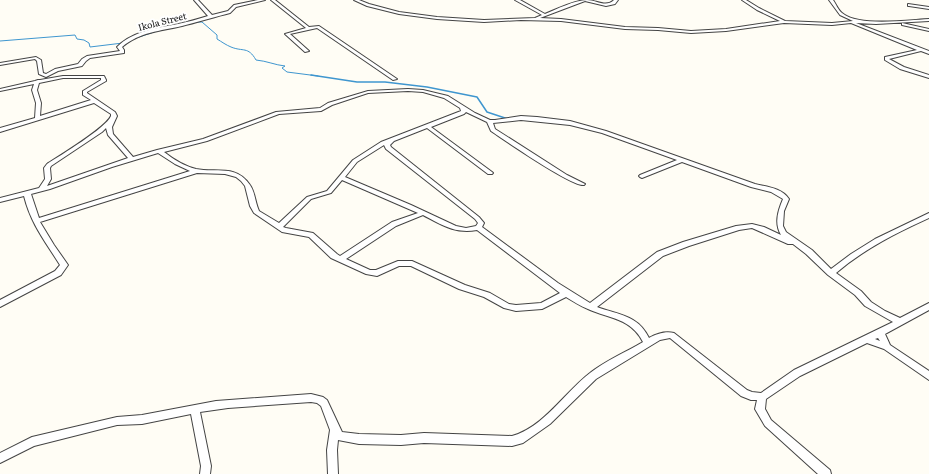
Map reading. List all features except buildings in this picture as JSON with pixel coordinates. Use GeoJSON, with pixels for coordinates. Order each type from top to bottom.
{"type":"FeatureCollection","features":[{"type":"Feature","properties":{"kind":"street"},"geometry":{"type":"LineString","coordinates":[[196,0],[211,17]]}},
{"type":"Feature","properties":{"kind":"street","name":"Ikola Street"},"geometry":{"type":"LineString","coordinates":[[0,64],[36,58],[39,60],[41,74],[46,76],[57,70],[80,65],[88,57],[122,52],[119,47],[135,36],[153,30],[180,25],[229,12],[236,6],[263,0]]}},
{"type":"Feature","properties":{"kind":"street"},"geometry":{"type":"LineString","coordinates":[[273,0],[308,28]]}},
{"type":"Feature","properties":{"kind":"street"},"geometry":{"type":"LineString","coordinates":[[356,0],[368,5],[399,13],[437,18],[484,21],[532,19],[561,20],[625,28],[691,32],[736,29],[784,22],[832,24],[857,21],[901,24],[929,30]]}},
{"type":"Feature","properties":{"kind":"street"},"geometry":{"type":"LineString","coordinates":[[516,0],[545,15]]}},
{"type":"Feature","properties":{"kind":"street"},"geometry":{"type":"LineString","coordinates":[[532,19],[585,0],[606,5],[614,3],[616,0]]}},
{"type":"Feature","properties":{"kind":"street"},"geometry":{"type":"LineString","coordinates":[[740,0],[744,0],[768,15],[784,22]]}},
{"type":"Feature","properties":{"kind":"street"},"geometry":{"type":"LineString","coordinates":[[830,0],[841,14],[857,21]]}},
{"type":"Feature","properties":{"kind":"street"},"geometry":{"type":"LineString","coordinates":[[909,5],[929,8]]}},
{"type":"Feature","properties":{"kind":"street"},"geometry":{"type":"LineString","coordinates":[[884,23],[929,20]]}},
{"type":"Feature","properties":{"kind":"street"},"geometry":{"type":"LineString","coordinates":[[851,22],[929,52]]}},
{"type":"Feature","properties":{"kind":"street"},"geometry":{"type":"LineString","coordinates":[[307,51],[287,34],[308,28],[318,27],[395,79]]}},
{"type":"Feature","properties":{"kind":"street"},"geometry":{"type":"LineString","coordinates":[[921,50],[893,56],[887,58],[887,60],[902,68],[929,77]]}},
{"type":"Feature","properties":{"kind":"street"},"geometry":{"type":"LineString","coordinates":[[0,90],[38,81],[72,76],[102,77],[104,80],[84,91],[85,94],[110,110],[114,116],[109,127],[110,134],[132,159]]}},
{"type":"Feature","properties":{"kind":"street"},"geometry":{"type":"LineString","coordinates":[[37,119],[38,100],[35,95],[35,88],[38,81]]}},
{"type":"Feature","properties":{"kind":"street"},"geometry":{"type":"LineString","coordinates":[[0,200],[42,189],[159,151],[205,140],[278,113],[325,108],[330,104],[368,92],[423,90],[446,97],[489,121],[531,118],[570,123],[620,136],[753,186],[773,190],[784,196],[786,201],[782,211],[780,226],[783,233],[801,245],[819,260],[831,273],[853,289],[868,304],[900,322]]}},
{"type":"Feature","properties":{"kind":"street"},"geometry":{"type":"LineString","coordinates":[[0,130],[94,100]]}},
{"type":"Feature","properties":{"kind":"street"},"geometry":{"type":"LineString","coordinates":[[279,227],[307,200],[329,192],[355,160],[383,143],[390,142],[462,113],[464,111],[462,107]]}},
{"type":"Feature","properties":{"kind":"street"},"geometry":{"type":"LineString","coordinates":[[42,189],[49,179],[50,175],[47,168],[49,165],[94,135],[112,119]]}},
{"type":"Feature","properties":{"kind":"street"},"geometry":{"type":"LineString","coordinates":[[489,121],[494,130],[565,176],[582,184]]}},
{"type":"Feature","properties":{"kind":"street"},"geometry":{"type":"LineString","coordinates":[[427,126],[490,173]]}},
{"type":"Feature","properties":{"kind":"street"},"geometry":{"type":"LineString","coordinates":[[390,142],[387,145],[390,150],[477,218],[481,223],[478,228]]}},
{"type":"Feature","properties":{"kind":"street"},"geometry":{"type":"LineString","coordinates":[[159,151],[177,164],[197,171],[228,172],[243,180],[248,186],[256,212],[284,230],[311,235],[322,247],[340,259],[374,273],[395,263],[402,262],[412,264],[462,287],[488,295],[508,306],[516,308],[542,306],[566,293]]}},
{"type":"Feature","properties":{"kind":"street"},"geometry":{"type":"LineString","coordinates":[[642,176],[683,160]]}},
{"type":"Feature","properties":{"kind":"street"},"geometry":{"type":"LineString","coordinates":[[37,221],[197,171]]}},
{"type":"Feature","properties":{"kind":"street"},"geometry":{"type":"LineString","coordinates":[[341,177],[454,228],[466,230],[478,228],[566,293],[591,307],[610,312],[632,323],[643,332],[647,342]]}},
{"type":"Feature","properties":{"kind":"street"},"geometry":{"type":"LineString","coordinates":[[0,304],[58,273],[64,265],[52,249],[37,221],[29,204],[27,193]]}},
{"type":"Feature","properties":{"kind":"street"},"geometry":{"type":"LineString","coordinates":[[340,259],[394,224],[423,213]]}},
{"type":"Feature","properties":{"kind":"street"},"geometry":{"type":"LineString","coordinates":[[831,273],[845,261],[889,235],[929,215]]}},
{"type":"Feature","properties":{"kind":"street"},"geometry":{"type":"LineString","coordinates":[[591,307],[660,254],[686,244],[738,228],[752,226],[801,245]]}},
{"type":"Feature","properties":{"kind":"street"},"geometry":{"type":"LineString","coordinates":[[0,458],[32,442],[117,421],[130,422],[149,419],[216,405],[317,399],[324,402],[334,430],[339,436],[359,439],[401,440],[432,438],[512,441],[523,438],[547,421],[593,376],[647,342],[658,337],[671,335],[682,342],[744,393],[751,396],[762,397],[797,373],[880,333],[929,306]]}},
{"type":"Feature","properties":{"kind":"street"},"geometry":{"type":"LineString","coordinates":[[880,333],[887,346]]}},
{"type":"Feature","properties":{"kind":"street"},"geometry":{"type":"LineString","coordinates":[[866,340],[887,346],[929,376]]}},
{"type":"Feature","properties":{"kind":"street"},"geometry":{"type":"LineString","coordinates":[[762,397],[760,409],[768,423],[826,474]]}},
{"type":"Feature","properties":{"kind":"street"},"geometry":{"type":"LineString","coordinates":[[195,410],[206,466],[205,474]]}},
{"type":"Feature","properties":{"kind":"street"},"geometry":{"type":"LineString","coordinates":[[333,474],[332,450],[334,430]]}},
{"type":"Feature","properties":{"kind":"waterway"},"geometry":{"type":"LineString","coordinates":[[196,22],[202,22],[217,35],[217,39],[231,47],[248,51],[256,60],[285,66],[282,68],[287,72],[315,76]]}},
{"type":"Feature","properties":{"kind":"waterway"},"geometry":{"type":"LineString","coordinates":[[171,28],[188,24]]}},
{"type":"Feature","properties":{"kind":"waterway"},"geometry":{"type":"LineString","coordinates":[[139,37],[157,31]]}},
{"type":"Feature","properties":{"kind":"waterway"},"geometry":{"type":"LineString","coordinates":[[0,41],[75,35],[77,39],[84,40],[89,43],[90,47],[123,43]]}},
{"type":"Feature","properties":{"kind":"waterway"},"geometry":{"type":"LineString","coordinates":[[311,75],[315,76]]}},
{"type":"Feature","properties":{"kind":"waterway"},"geometry":{"type":"LineString","coordinates":[[315,76],[357,82],[385,82],[427,87],[477,97],[487,112],[508,119]]}}]}
